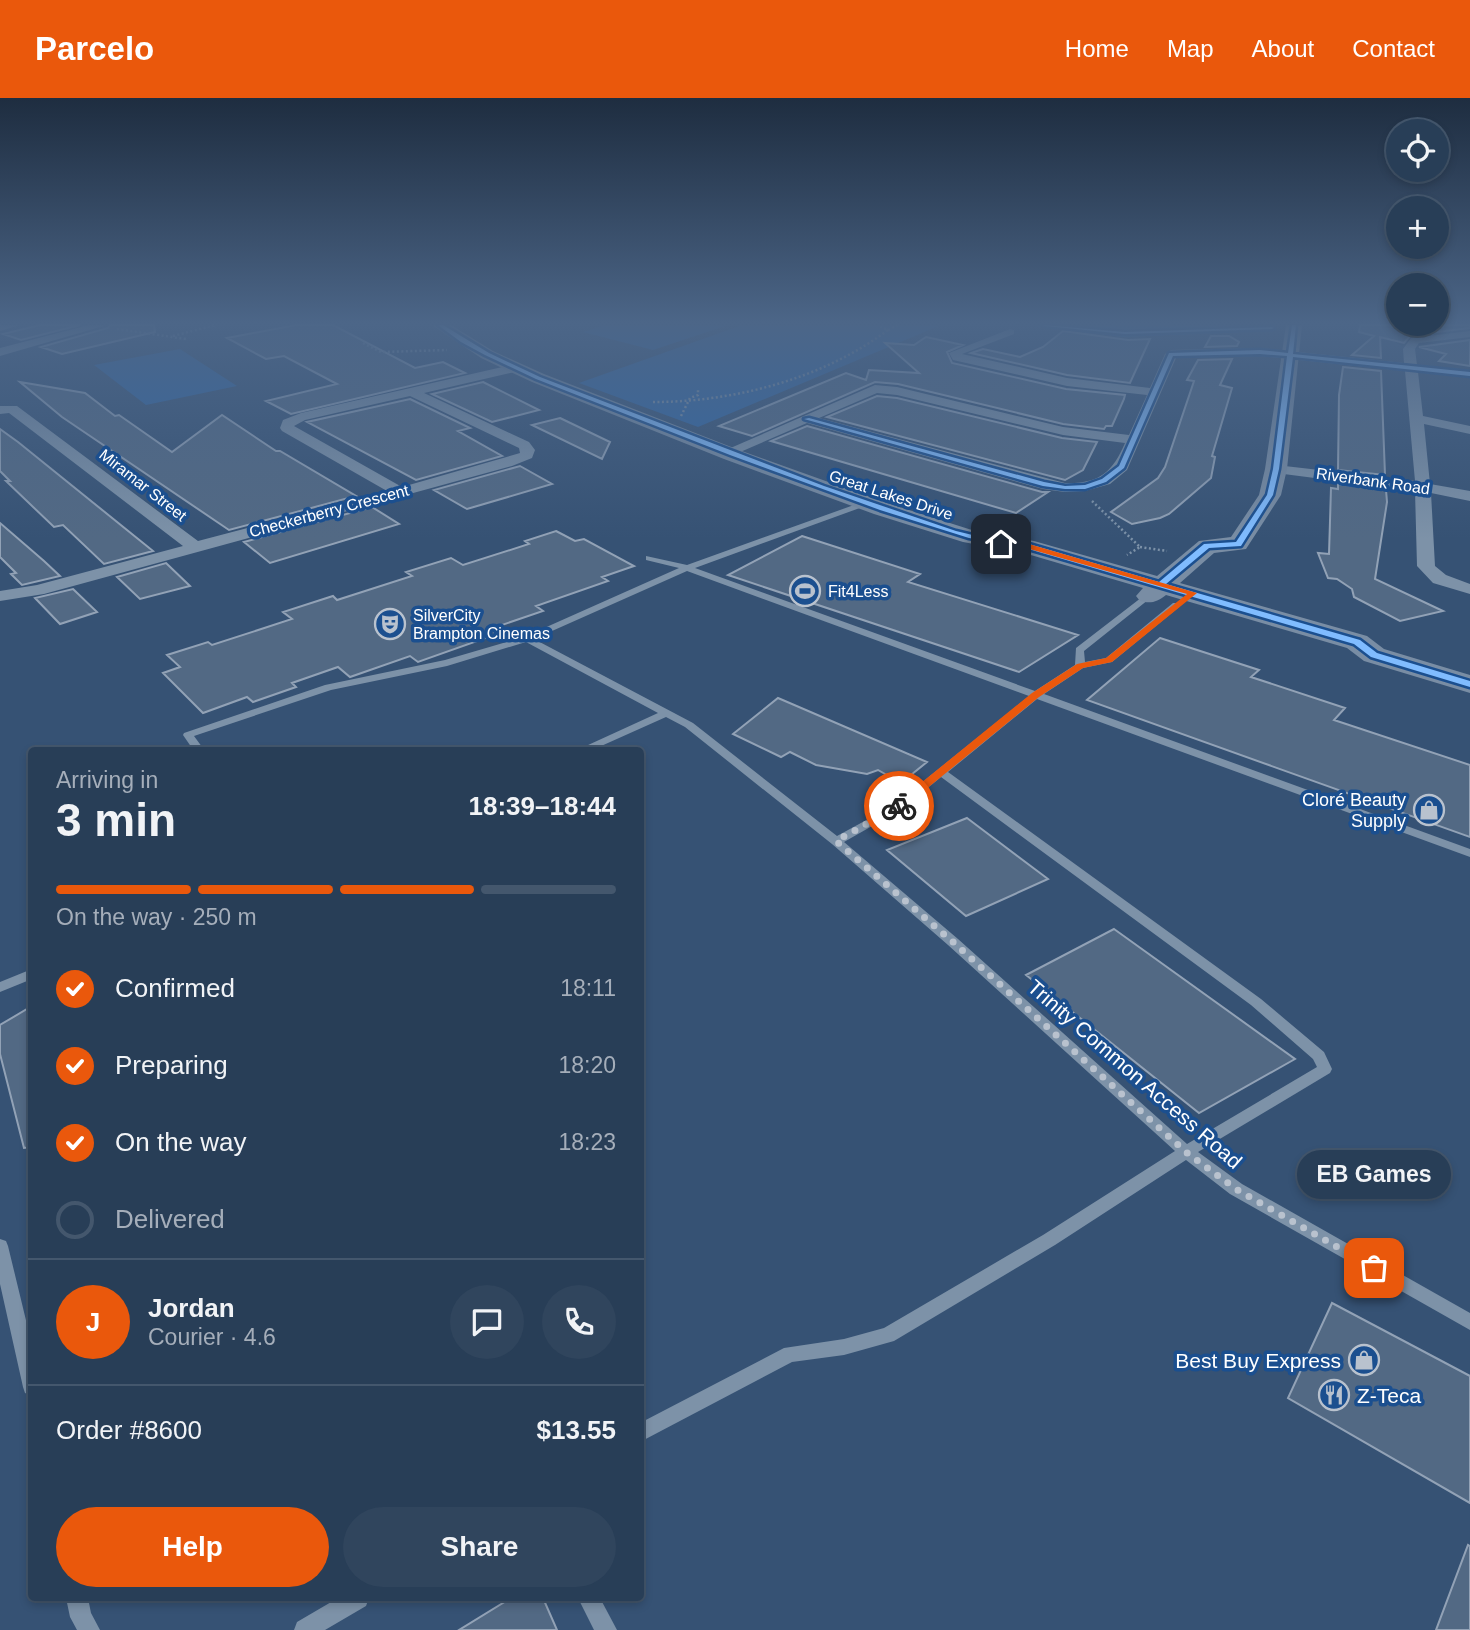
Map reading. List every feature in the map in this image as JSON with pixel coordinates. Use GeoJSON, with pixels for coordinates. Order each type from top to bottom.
{"type":"FeatureCollection","features":[{"type":"Feature","properties":{"kind":"street"},"geometry":{"type":"LineString","coordinates":[[392,396],[301,417],[288,423],[287,429],[400,492]]}},
{"type":"Feature","properties":{"kind":"street","name":"Checkerberry Crescent"},"geometry":{"type":"LineString","coordinates":[[0,596],[38,590],[519,460],[527,455],[528,450],[524,445],[421,396]]}},
{"type":"Feature","properties":{"kind":"street","name":"Great Lakes Drive"},"geometry":{"type":"LineString","coordinates":[[586,396],[829,492],[1001,544],[1026,546],[1109,570],[1186,588],[1346,657],[1374,655],[1470,684]]}},
{"type":"Feature","properties":{"kind":"street"},"geometry":{"type":"LineString","coordinates":[[726,453],[854,396]]}},
{"type":"Feature","properties":{"kind":"street"},"geometry":{"type":"LineString","coordinates":[[918,396],[1063,431],[1135,440]]}},
{"type":"Feature","properties":{"kind":"street"},"geometry":{"type":"LineString","coordinates":[[807,419],[1064,488],[1096,486],[1112,477],[1122,467],[1151,396]]}},
{"type":"Feature","properties":{"kind":"street"},"geometry":{"type":"LineString","coordinates":[[1186,588],[1241,554],[1238,544],[1270,495],[1285,396]]}},
{"type":"Feature","properties":{"kind":"street"},"geometry":{"type":"LineString","coordinates":[[1415,396],[1426,566],[1429,572],[1449,583],[1470,589]]}},
{"type":"Feature","properties":{"kind":"street","name":"Miramar Street"},"geometry":{"type":"LineString","coordinates":[[0,410],[12,410],[117,485],[195,547]]}},
{"type":"Feature","properties":{"kind":"street"},"geometry":{"type":"LineString","coordinates":[[1418,419],[1470,430]]}},
{"type":"Feature","properties":{"kind":"street","name":"Riverbank Road"},"geometry":{"type":"LineString","coordinates":[[1276,469],[1423,487],[1470,496]]}},
{"type":"Feature","properties":{"kind":"street","name":"Great Lakes Drive"},"geometry":{"type":"LineString","coordinates":[[1001,544],[1012,556],[1186,588]]}},
{"type":"Feature","properties":{"kind":"street"},"geometry":{"type":"LineString","coordinates":[[1186,588],[1207,546],[1238,544]]}},
{"type":"Feature","properties":{"kind":"lane"},"geometry":{"type":"LineString","coordinates":[[197,747],[188,735],[329,687],[447,663],[527,639],[687,568],[865,503]]}},
{"type":"Feature","properties":{"kind":"lane"},"geometry":{"type":"LineString","coordinates":[[649,558],[687,568],[1470,853]]}},
{"type":"Feature","properties":{"kind":"lane"},"geometry":{"type":"LineString","coordinates":[[1080,666],[1079,650],[1186,588]]}},
{"type":"Feature","properties":{"kind":"lane"},"geometry":{"type":"LineString","coordinates":[[836,841],[898,807],[1036,695],[1080,666],[1109,660],[1186,588]]}},
{"type":"Feature","properties":{"kind":"lane","name":"Trinity Common Access Road"},"geometry":{"type":"LineString","coordinates":[[527,639],[596,673],[689,725],[836,841],[953,942],[1186,1152],[1236,1189],[1470,1322]]}},
{"type":"Feature","properties":{"kind":"lane"},"geometry":{"type":"LineString","coordinates":[[589,747],[666,713]]}},
{"type":"Feature","properties":{"kind":"lane"},"geometry":{"type":"LineString","coordinates":[[644,1431],[790,1354],[844,1348],[888,1335],[1049,1240],[1186,1152],[1325,1069],[1319,1056],[1256,1002],[941,772]]}},
{"type":"Feature","properties":{"kind":"lane"},"geometry":{"type":"LineString","coordinates":[[0,987],[28,976]]}},
{"type":"Feature","properties":{"kind":"lane"},"geometry":{"type":"LineString","coordinates":[[0,1246],[28,1370]]}},
{"type":"Feature","properties":{"kind":"lane"},"geometry":{"type":"LineString","coordinates":[[78,1601],[81,1617],[89,1630]]}},
{"type":"Feature","properties":{"kind":"lane"},"geometry":{"type":"LineString","coordinates":[[305,1630],[353,1601]]}},
{"type":"Feature","properties":{"kind":"lane"},"geometry":{"type":"LineString","coordinates":[[591,1601],[606,1630]]}},
{"type":"Feature","properties":{"kind":"path"},"geometry":{"type":"LineString","coordinates":[[663,427],[680,418],[691,402],[690,398],[694,396]]}},
{"type":"Feature","properties":{"kind":"path"},"geometry":{"type":"LineString","coordinates":[[617,409],[636,402],[691,402],[725,396]]}},
{"type":"Feature","properties":{"kind":"path"},"geometry":{"type":"LineString","coordinates":[[1091,500],[1140,547],[1118,560],[1109,570]]}},
{"type":"Feature","properties":{"kind":"shaded area"},"geometry":{"type":"Polygon","coordinates":[[[135,396],[187,396],[146,405],[135,396]]]}},
{"type":"Feature","properties":{"kind":"shaded area"},"geometry":{"type":"Polygon","coordinates":[[[615,396],[771,396],[698,427],[615,396]]]}},
{"type":"Feature","properties":{"kind":"building"},"geometry":{"type":"Polygon","coordinates":[[[37,396],[90,396],[172,452],[222,415],[276,451],[356,496],[229,530],[62,417],[37,396]]]}},
{"type":"Feature","properties":{"kind":"building"},"geometry":{"type":"Polygon","coordinates":[[[285,396],[365,396],[291,414],[266,401],[285,396]]]}},
{"type":"Feature","properties":{"kind":"building"},"geometry":{"type":"Polygon","coordinates":[[[437,396],[512,396],[539,410],[492,422],[437,396]]]}},
{"type":"Feature","properties":{"kind":"building"},"geometry":{"type":"Polygon","coordinates":[[[790,396],[842,396],[752,436],[719,426],[790,396]]]}},
{"type":"Feature","properties":{"kind":"building"},"geometry":{"type":"Polygon","coordinates":[[[876,396],[882,396],[1062,438],[1097,442],[1083,470],[1065,480],[827,417],[876,396]]]}},
{"type":"Feature","properties":{"kind":"building"},"geometry":{"type":"Polygon","coordinates":[[[950,396],[1125,396],[1112,426],[1106,426],[1104,429],[1063,424],[950,396]]]}},
{"type":"Feature","properties":{"kind":"building"},"geometry":{"type":"Polygon","coordinates":[[[1189,396],[1230,396],[1212,456],[1215,457],[1211,478],[1169,514],[1160,518],[1132,524],[1111,512],[1158,478],[1165,467],[1189,396]]]}},
{"type":"Feature","properties":{"kind":"building"},"geometry":{"type":"Polygon","coordinates":[[[1339,396],[1382,396],[1385,475],[1338,470],[1339,396]]]}},
{"type":"Feature","properties":{"kind":"building"},"geometry":{"type":"Polygon","coordinates":[[[410,399],[470,428],[458,431],[502,456],[416,480],[307,422],[410,399]]]}},
{"type":"Feature","properties":{"kind":"building"},"geometry":{"type":"Polygon","coordinates":[[[560,418],[610,442],[602,459],[532,425],[560,418]]]}},
{"type":"Feature","properties":{"kind":"building"},"geometry":{"type":"Polygon","coordinates":[[[807,426],[1048,492],[1016,513],[771,441],[807,426]]]}},
{"type":"Feature","properties":{"kind":"building"},"geometry":{"type":"Polygon","coordinates":[[[0,429],[153,551],[104,564],[63,525],[54,527],[6,481],[10,481],[0,471],[0,429]]]}},
{"type":"Feature","properties":{"kind":"building"},"geometry":{"type":"Polygon","coordinates":[[[520,466],[552,484],[467,509],[434,490],[520,466]]]}},
{"type":"Feature","properties":{"kind":"building"},"geometry":{"type":"Polygon","coordinates":[[[1338,484],[1386,490],[1387,502],[1375,579],[1443,611],[1400,621],[1354,597],[1352,589],[1337,579],[1328,578],[1318,553],[1329,554],[1331,488],[1338,489],[1338,484]]]}},
{"type":"Feature","properties":{"kind":"building"},"geometry":{"type":"Polygon","coordinates":[[[372,507],[399,524],[270,563],[244,542],[372,507]]]}},
{"type":"Feature","properties":{"kind":"building"},"geometry":{"type":"Polygon","coordinates":[[[0,523],[60,576],[22,585],[11,574],[16,573],[0,557],[0,523]]]}},
{"type":"Feature","properties":{"kind":"building","name":"SilverCity Brampton Cinemas"},"geometry":{"type":"Polygon","coordinates":[[[556,531],[575,541],[584,539],[634,566],[602,577],[608,581],[536,606],[543,611],[490,629],[497,634],[418,662],[410,656],[350,677],[338,667],[292,683],[296,687],[253,702],[247,697],[203,713],[163,673],[180,667],[167,655],[208,642],[212,645],[292,619],[283,612],[333,596],[337,600],[412,576],[406,572],[451,558],[463,565],[529,544],[525,541],[556,531]]]}},
{"type":"Feature","properties":{"kind":"building"},"geometry":{"type":"Polygon","coordinates":[[[802,536],[920,574],[908,582],[1078,635],[1019,672],[728,575],[802,536]]]}},
{"type":"Feature","properties":{"kind":"building"},"geometry":{"type":"Polygon","coordinates":[[[166,563],[190,586],[140,599],[117,577],[166,563]]]}},
{"type":"Feature","properties":{"kind":"building"},"geometry":{"type":"Polygon","coordinates":[[[73,589],[97,612],[60,624],[35,598],[73,589]]]}},
{"type":"Feature","properties":{"kind":"building"},"geometry":{"type":"Polygon","coordinates":[[[1160,638],[1259,670],[1251,677],[1345,708],[1334,720],[1470,765],[1470,837],[1087,700],[1160,638]]]}},
{"type":"Feature","properties":{"kind":"building"},"geometry":{"type":"Polygon","coordinates":[[[778,698],[927,762],[901,783],[878,770],[867,774],[816,765],[790,752],[781,757],[733,734],[778,698]]]}},
{"type":"Feature","properties":{"kind":"building"},"geometry":{"type":"Polygon","coordinates":[[[967,818],[1048,879],[966,916],[887,850],[967,818]]]}},
{"type":"Feature","properties":{"kind":"building"},"geometry":{"type":"Polygon","coordinates":[[[1114,929],[1295,1059],[1199,1113],[1026,975],[1114,929]]]}},
{"type":"Feature","properties":{"kind":"building"},"geometry":{"type":"Polygon","coordinates":[[[28,1008],[28,1148],[24,1148],[0,1054],[0,1025],[28,1008]]]}},
{"type":"Feature","properties":{"kind":"building"},"geometry":{"type":"Polygon","coordinates":[[[1332,1303],[1470,1376],[1470,1503],[1288,1398],[1332,1303]]]}},
{"type":"Feature","properties":{"kind":"building"},"geometry":{"type":"Polygon","coordinates":[[[1468,1545],[1470,1630],[1436,1630],[1468,1545]]]}},
{"type":"Feature","properties":{"kind":"building"},"geometry":{"type":"Polygon","coordinates":[[[506,1601],[544,1601],[557,1630],[459,1630],[506,1601]]]}},
{"type":"Feature","properties":{"kind":"cycle path"},"geometry":{"type":"LineString","coordinates":[[585,396],[822,488],[935,527],[971,537],[1026,546],[1357,642],[1374,655],[1470,684]]}},
{"type":"Feature","properties":{"kind":"cycle path"},"geometry":{"type":"LineString","coordinates":[[807,419],[1043,484],[1075,488],[1104,480],[1122,467],[1153,396]]}},
{"type":"Feature","properties":{"kind":"cycle path"},"geometry":{"type":"LineString","coordinates":[[1162,584],[1207,546],[1238,544],[1270,495],[1285,396]]}},
{"type":"Feature","properties":{"kind":"way so far"},"geometry":{"type":"LineString","coordinates":[[899,806],[836,841],[953,942],[1186,1152],[1236,1189],[1374,1268]]}},
{"type":"Feature","properties":{"kind":"place","name":"Fit4Less"},"geometry":{"type":"Point","coordinates":[805,591]}},
{"type":"Feature","properties":{"kind":"place","name":"SilverCity Brampton Cinemas"},"geometry":{"type":"Point","coordinates":[390,624]}},
{"type":"Feature","properties":{"kind":"place","name":"Cloré Beauty Supply"},"geometry":{"type":"Point","coordinates":[1429,810]}},
{"type":"Feature","properties":{"kind":"place","name":"EB Games"},"geometry":{"type":"Point","coordinates":[1374,1268]}},
{"type":"Feature","properties":{"kind":"place","name":"Best Buy Express"},"geometry":{"type":"Point","coordinates":[1364,1360]}},
{"type":"Feature","properties":{"kind":"place","name":"Z-Teca"},"geometry":{"type":"Point","coordinates":[1334,1395]}},
{"type":"Feature","properties":{"kind":"route"},"geometry":{"type":"LineString","coordinates":[[899,806],[1036,695],[1080,666],[1109,660],[1193,593],[1026,546],[1001,544]]}}]}
